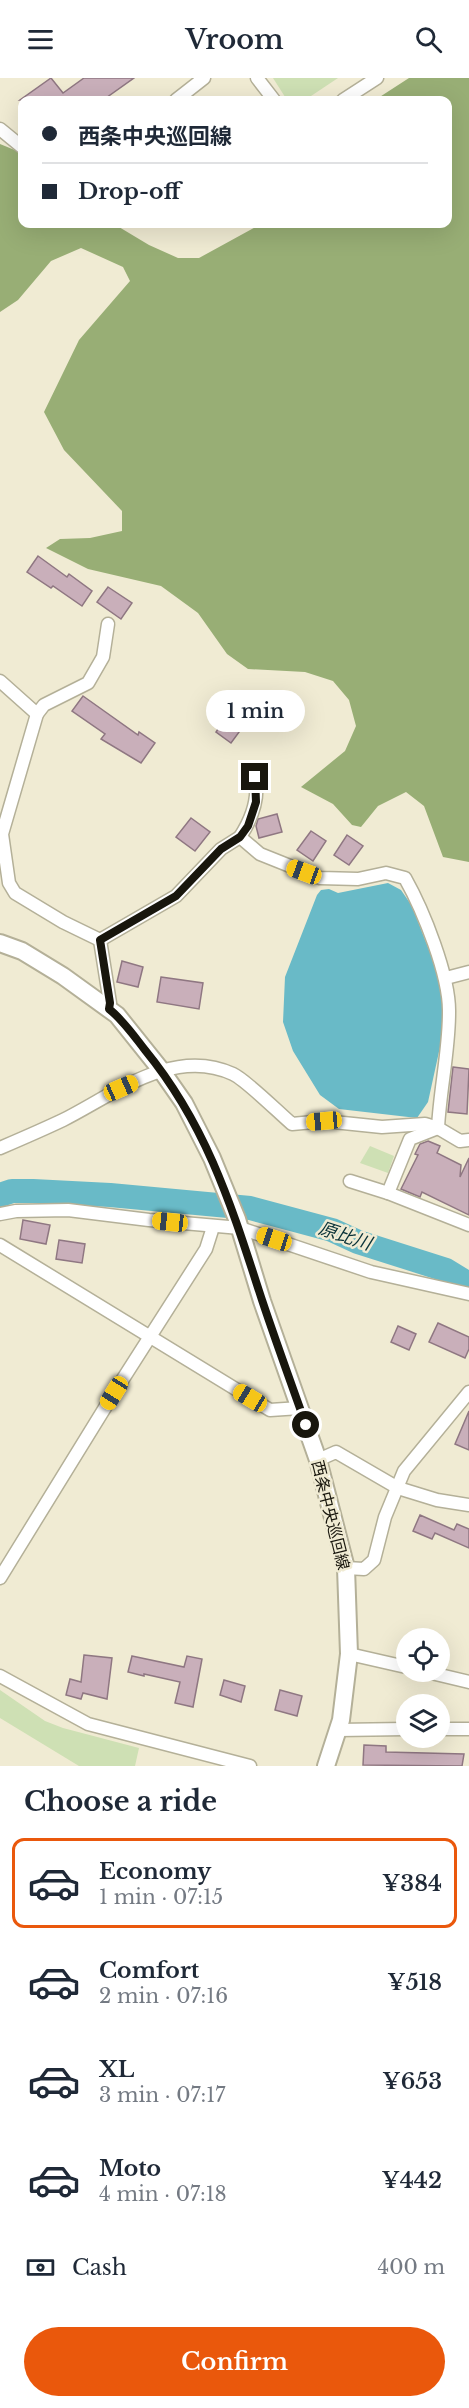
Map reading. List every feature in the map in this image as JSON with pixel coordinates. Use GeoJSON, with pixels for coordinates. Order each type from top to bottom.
{"type":"FeatureCollection","features":[{"type":"Feature","properties":{"kind":"street"},"geometry":{"type":"LineString","coordinates":[[181,96],[204,78]]}},
{"type":"Feature","properties":{"kind":"street"},"geometry":{"type":"LineString","coordinates":[[257,78],[270,96]]}},
{"type":"Feature","properties":{"kind":"street"},"geometry":{"type":"LineString","coordinates":[[349,96],[377,78]]}},
{"type":"Feature","properties":{"kind":"street"},"geometry":{"type":"LineString","coordinates":[[0,129],[18,144]]}},
{"type":"Feature","properties":{"kind":"street"},"geometry":{"type":"LineString","coordinates":[[100,940],[63,922],[15,893],[9,883],[1,833],[37,714],[44,705],[88,683],[103,657],[108,624]]}},
{"type":"Feature","properties":{"kind":"street"},"geometry":{"type":"LineString","coordinates":[[0,681],[37,714]]}},
{"type":"Feature","properties":{"kind":"street"},"geometry":{"type":"LineString","coordinates":[[100,940],[176,896],[221,849],[240,837],[248,826],[256,802],[253,770]]}},
{"type":"Feature","properties":{"kind":"street"},"geometry":{"type":"LineString","coordinates":[[240,837],[260,854],[320,878],[358,879],[386,873],[405,878],[446,978],[449,1011],[438,1128]]}},
{"type":"Feature","properties":{"kind":"street"},"geometry":{"type":"LineString","coordinates":[[100,940],[109,1009]]}},
{"type":"Feature","properties":{"kind":"street","name":"西条中央巡回線"},"geometry":{"type":"LineString","coordinates":[[0,943],[22,951],[63,976],[117,1015],[184,1103],[223,1185],[318,1460],[346,1568],[349,1654],[338,1730],[326,1766]]}},
{"type":"Feature","properties":{"kind":"street"},"geometry":{"type":"LineString","coordinates":[[446,978],[469,972]]}},
{"type":"Feature","properties":{"kind":"street"},"geometry":{"type":"LineString","coordinates":[[0,1148],[63,1120],[121,1088],[161,1070],[188,1067],[211,1068],[234,1074],[292,1124],[324,1121],[382,1127],[425,1124],[466,1142]]}},
{"type":"Feature","properties":{"kind":"street"},"geometry":{"type":"LineString","coordinates":[[388,1193],[410,1139],[438,1128]]}},
{"type":"Feature","properties":{"kind":"street"},"geometry":{"type":"LineString","coordinates":[[350,1181],[388,1193],[469,1225]]}},
{"type":"Feature","properties":{"kind":"street"},"geometry":{"type":"LineString","coordinates":[[0,1214],[16,1211],[68,1210],[213,1227],[238,1223],[371,1272],[469,1294]]}},
{"type":"Feature","properties":{"kind":"street"},"geometry":{"type":"LineString","coordinates":[[0,1578],[206,1249],[213,1227]]}},
{"type":"Feature","properties":{"kind":"street"},"geometry":{"type":"LineString","coordinates":[[0,1245],[270,1410],[300,1408]]}},
{"type":"Feature","properties":{"kind":"street"},"geometry":{"type":"LineString","coordinates":[[346,1568],[364,1569],[374,1560],[385,1517],[404,1471],[469,1392]]}},
{"type":"Feature","properties":{"kind":"street"},"geometry":{"type":"LineString","coordinates":[[318,1460],[336,1452],[398,1488],[437,1500],[469,1505]]}},
{"type":"Feature","properties":{"kind":"street"},"geometry":{"type":"LineString","coordinates":[[349,1654],[396,1665]]}},
{"type":"Feature","properties":{"kind":"street"},"geometry":{"type":"LineString","coordinates":[[0,1676],[88,1724],[250,1766]]}},
{"type":"Feature","properties":{"kind":"street"},"geometry":{"type":"LineString","coordinates":[[450,1677],[469,1682]]}},
{"type":"Feature","properties":{"kind":"street"},"geometry":{"type":"LineString","coordinates":[[338,1730],[396,1729]]}},
{"type":"Feature","properties":{"kind":"street"},"geometry":{"type":"LineString","coordinates":[[450,1729],[469,1729]]}},
{"type":"Feature","properties":{"kind":"green space"},"geometry":{"type":"Polygon","coordinates":[[[273,78],[338,78],[311,96],[284,96],[273,78]]]}},
{"type":"Feature","properties":{"kind":"green space"},"geometry":{"type":"Polygon","coordinates":[[[409,78],[469,78],[469,862],[443,857],[424,806],[406,792],[378,806],[361,827],[352,825],[333,804],[301,787],[345,751],[356,726],[349,700],[333,681],[305,672],[248,669],[227,654],[198,613],[161,586],[88,569],[46,548],[60,539],[90,538],[122,531],[122,511],[64,450],[44,412],[79,340],[130,281],[123,267],[81,248],[51,261],[18,300],[0,312],[0,144],[18,151],[18,228],[121,228],[149,245],[178,258],[199,258],[254,228],[452,228],[452,96],[381,96],[409,78]]]}},
{"type":"Feature","properties":{"kind":"green space"},"geometry":{"type":"Polygon","coordinates":[[[370,1146],[394,1156],[388,1173],[360,1163],[370,1146]]]}},
{"type":"Feature","properties":{"kind":"green space"},"geometry":{"type":"Polygon","coordinates":[[[0,1690],[45,1721],[139,1748],[135,1766],[79,1766],[0,1718],[0,1690]]]}},
{"type":"Feature","properties":{"kind":"water"},"geometry":{"type":"Polygon","coordinates":[[[388,883],[401,890],[412,906],[438,973],[442,999],[442,1038],[428,1102],[417,1118],[339,1109],[320,1095],[293,1051],[283,1022],[285,977],[317,895],[321,890],[329,889],[338,893],[388,883]]]}},
{"type":"Feature","properties":{"kind":"building"},"geometry":{"type":"Polygon","coordinates":[[[51,78],[63,93],[84,78],[134,78],[109,96],[26,96],[51,78]]]}},
{"type":"Feature","properties":{"kind":"building"},"geometry":{"type":"Polygon","coordinates":[[[38,556],[67,577],[69,574],[92,591],[82,606],[27,572],[38,556]]]}},
{"type":"Feature","properties":{"kind":"building"},"geometry":{"type":"Polygon","coordinates":[[[108,587],[132,603],[121,619],[97,602],[108,587]]]}},
{"type":"Feature","properties":{"kind":"building"},"geometry":{"type":"Polygon","coordinates":[[[83,696],[138,735],[139,732],[155,743],[141,763],[101,739],[105,734],[72,711],[83,696]]]}},
{"type":"Feature","properties":{"kind":"building"},"geometry":{"type":"Polygon","coordinates":[[[229,713],[245,724],[231,743],[216,732],[229,713]]]}},
{"type":"Feature","properties":{"kind":"building"},"geometry":{"type":"Polygon","coordinates":[[[277,814],[282,832],[259,838],[256,826],[258,819],[277,814]]]}},
{"type":"Feature","properties":{"kind":"building"},"geometry":{"type":"Polygon","coordinates":[[[191,818],[210,832],[195,851],[176,837],[191,818]]]}},
{"type":"Feature","properties":{"kind":"building"},"geometry":{"type":"Polygon","coordinates":[[[311,831],[326,841],[313,861],[297,850],[311,831]]]}},
{"type":"Feature","properties":{"kind":"building"},"geometry":{"type":"Polygon","coordinates":[[[347,835],[363,846],[349,865],[334,855],[347,835]]]}},
{"type":"Feature","properties":{"kind":"building"},"geometry":{"type":"Polygon","coordinates":[[[122,961],[143,967],[138,987],[117,982],[122,961]]]}},
{"type":"Feature","properties":{"kind":"building"},"geometry":{"type":"Polygon","coordinates":[[[161,977],[203,983],[199,1009],[157,1002],[161,977]]]}},
{"type":"Feature","properties":{"kind":"building"},"geometry":{"type":"Polygon","coordinates":[[[453,1067],[469,1069],[467,1114],[448,1112],[453,1067]]]}},
{"type":"Feature","properties":{"kind":"building"},"geometry":{"type":"Polygon","coordinates":[[[428,1141],[440,1146],[437,1153],[461,1165],[460,1177],[469,1158],[469,1215],[422,1192],[420,1197],[401,1189],[418,1155],[415,1154],[420,1144],[428,1141]]]}},
{"type":"Feature","properties":{"kind":"building"},"geometry":{"type":"Polygon","coordinates":[[[23,1220],[50,1225],[46,1244],[20,1239],[23,1220]]]}},
{"type":"Feature","properties":{"kind":"building"},"geometry":{"type":"Polygon","coordinates":[[[59,1240],[85,1244],[82,1263],[56,1259],[59,1240]]]}},
{"type":"Feature","properties":{"kind":"building"},"geometry":{"type":"Polygon","coordinates":[[[438,1323],[469,1337],[469,1349],[465,1358],[429,1342],[438,1323]]]}},
{"type":"Feature","properties":{"kind":"building"},"geometry":{"type":"Polygon","coordinates":[[[398,1326],[416,1334],[409,1350],[391,1342],[398,1326]]]}},
{"type":"Feature","properties":{"kind":"building"},"geometry":{"type":"Polygon","coordinates":[[[469,1411],[469,1450],[455,1444],[469,1411]]]}},
{"type":"Feature","properties":{"kind":"building"},"geometry":{"type":"Polygon","coordinates":[[[420,1515],[454,1530],[457,1524],[469,1529],[469,1548],[435,1533],[432,1539],[413,1531],[420,1515]]]}},
{"type":"Feature","properties":{"kind":"building"},"geometry":{"type":"Polygon","coordinates":[[[84,1655],[112,1658],[107,1699],[83,1693],[81,1699],[66,1695],[70,1679],[81,1682],[84,1655]]]}},
{"type":"Feature","properties":{"kind":"building"},"geometry":{"type":"Polygon","coordinates":[[[132,1656],[184,1667],[187,1656],[202,1659],[193,1707],[175,1703],[180,1682],[128,1672],[132,1656]]]}},
{"type":"Feature","properties":{"kind":"building"},"geometry":{"type":"Polygon","coordinates":[[[224,1680],[245,1686],[241,1702],[220,1695],[224,1680]]]}},
{"type":"Feature","properties":{"kind":"building"},"geometry":{"type":"Polygon","coordinates":[[[280,1690],[302,1696],[297,1716],[275,1710],[280,1690]]]}},
{"type":"Feature","properties":{"kind":"building"},"geometry":{"type":"Polygon","coordinates":[[[364,1745],[386,1746],[386,1752],[464,1754],[462,1766],[363,1765],[364,1745]]]}},
{"type":"Feature","properties":{"kind":"waterway","name":"原比川"},"geometry":{"type":"LineString","coordinates":[[0,1195],[12,1191],[110,1195],[250,1208],[332,1230],[358,1242],[446,1270],[469,1284]]}},
{"type":"Feature","properties":{"kind":"route"},"geometry":{"type":"LineString","coordinates":[[255,777],[256,802],[248,826],[240,837],[221,849],[176,896],[100,940],[109,1009],[117,1015],[161,1070],[184,1103],[212,1158],[240,1228],[262,1301],[306,1425]]}}]}
